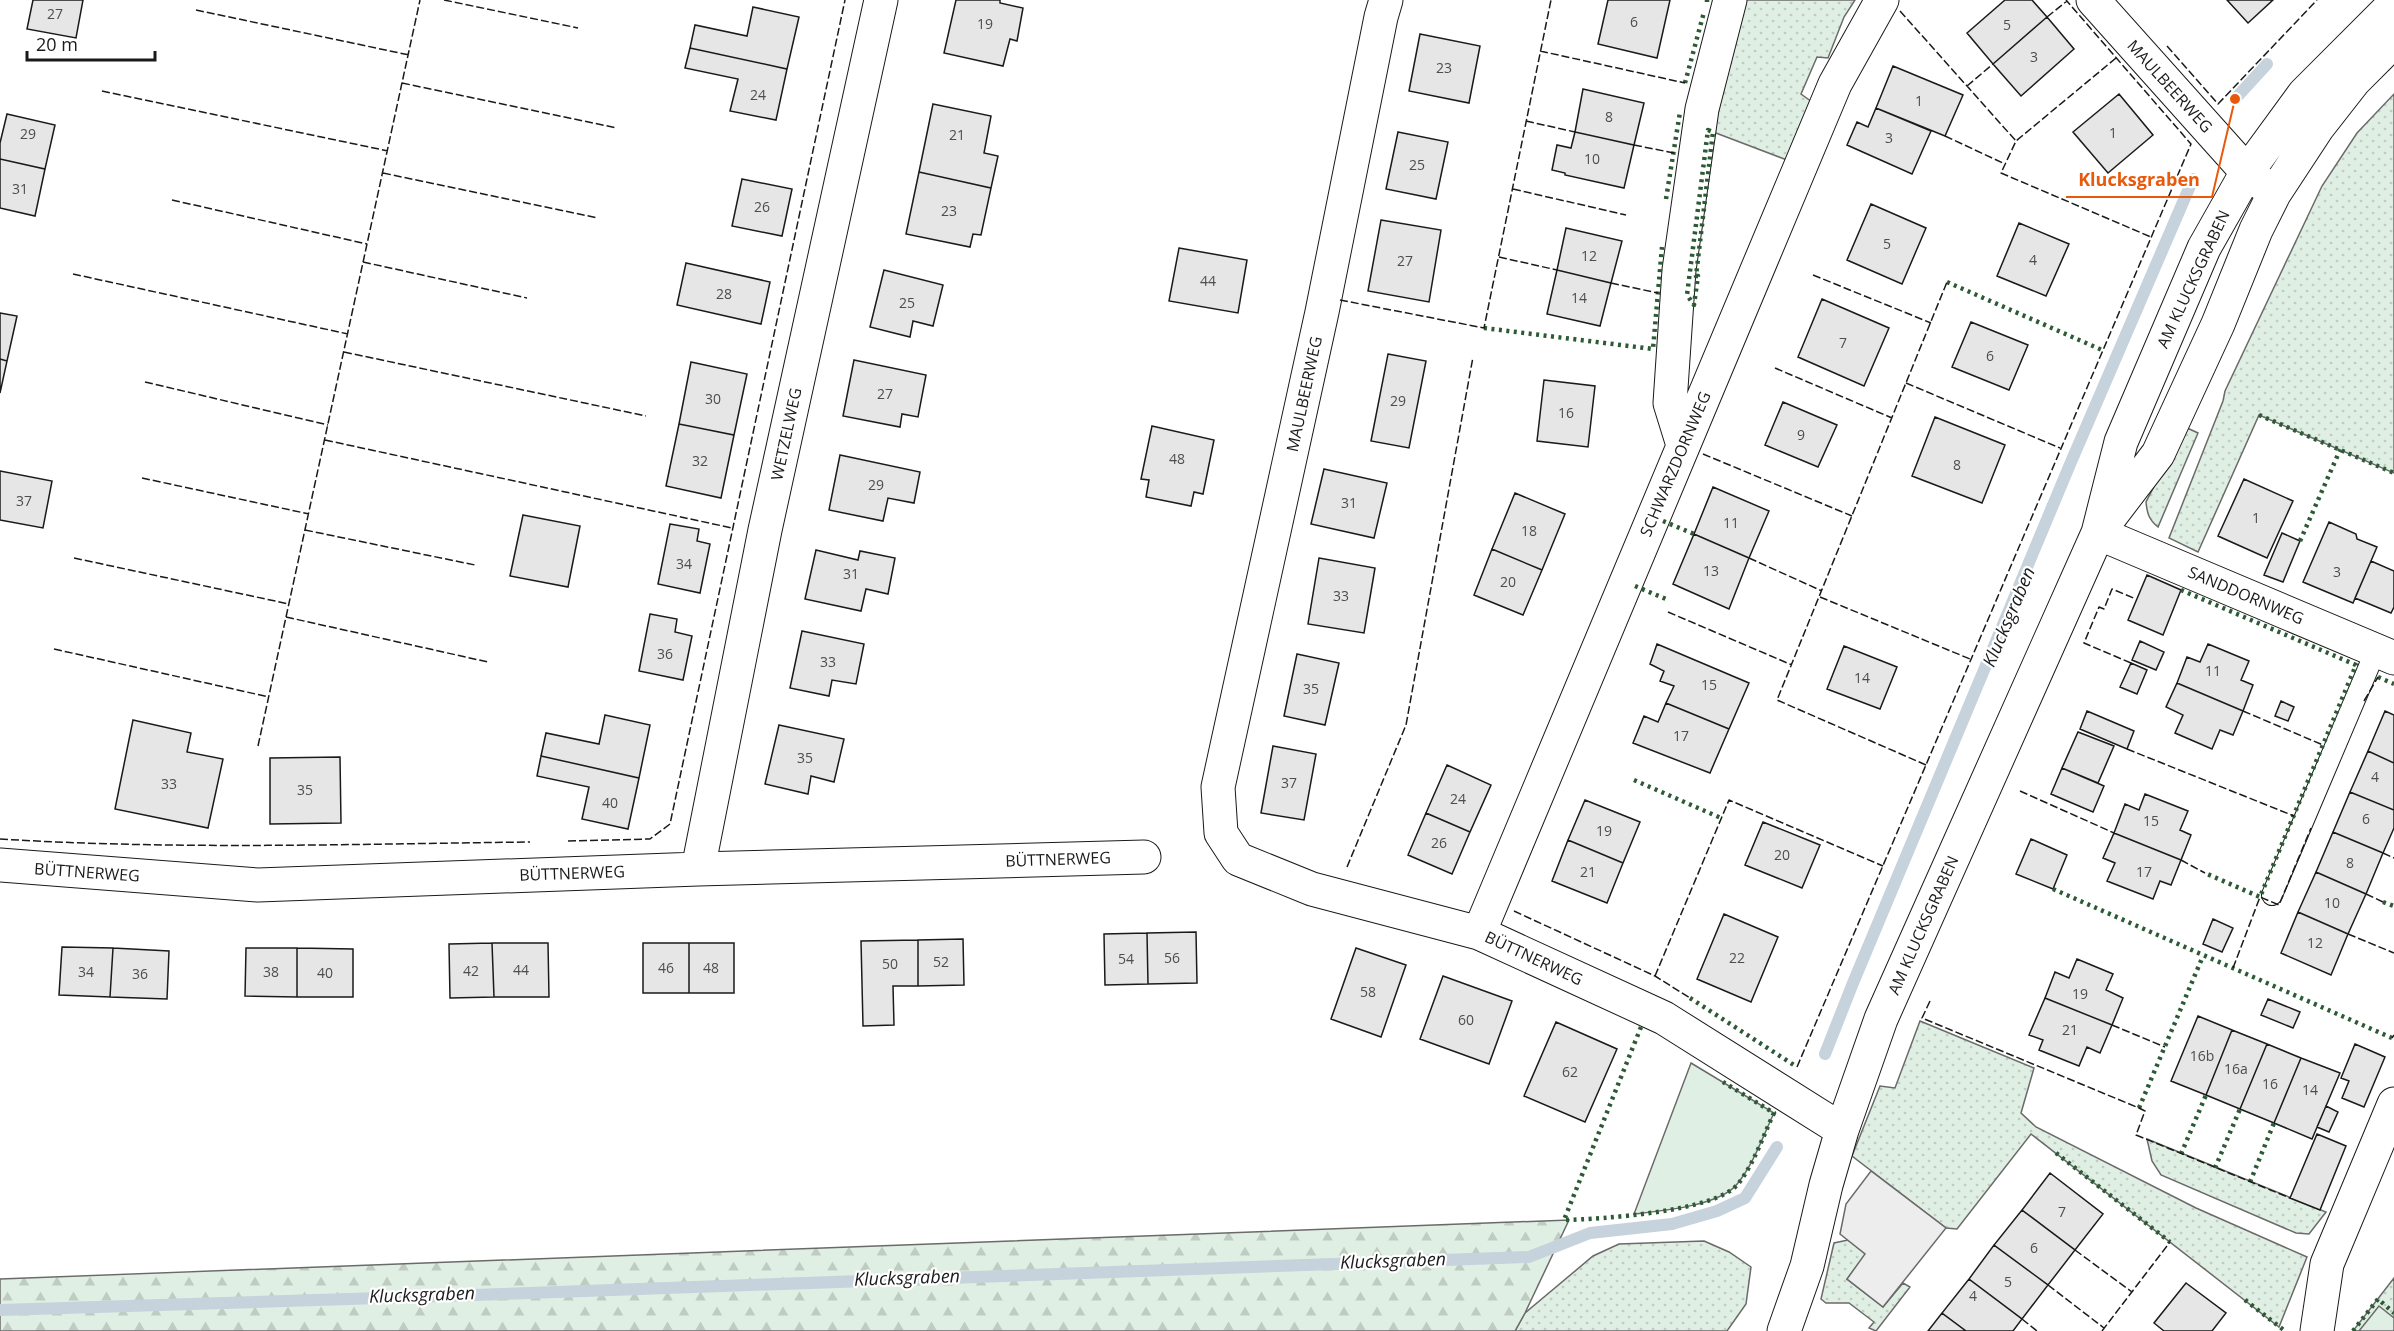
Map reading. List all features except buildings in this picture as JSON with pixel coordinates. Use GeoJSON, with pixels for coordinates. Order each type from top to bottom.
{"type":"FeatureCollection","features":[{"type":"Feature","properties":{"kind":"street","name":"WETZELWEG"},"geometry":{"type":"LineString","coordinates":[[698,869],[767,518],[881,0]]}},
{"type":"Feature","properties":{"kind":"street","name":"MAULBEERWEG"},"geometry":{"type":"LineString","coordinates":[[1218,787],[1322,312],[1386,0]]}},
{"type":"Feature","properties":{"kind":"street"},"geometry":{"type":"LineString","coordinates":[[1683,444],[1670,403],[1679,270],[1702,109],[1730,0]]}},
{"type":"Feature","properties":{"kind":"street","name":"SCHWARZDORNWEG"},"geometry":{"type":"LineString","coordinates":[[1479,933],[1835,84],[1882,0]]}},
{"type":"Feature","properties":{"kind":"street","name":"MAULBEERWEG"},"geometry":{"type":"LineString","coordinates":[[2093,0],[2247,172],[2274,194]]}},
{"type":"Feature","properties":{"kind":"street","name":"AM KLUCKSGRABEN"},"geometry":{"type":"LineString","coordinates":[[1784,1331],[1807,1266],[1826,1185],[1842,1131],[1881,1019],[2098,532],[2121,442],[2204,248],[2247,172],[2304,94],[2394,4]]}},
{"type":"Feature","properties":{"kind":"street","name":"AM KLUCKSGRABEN"},"geometry":{"type":"LineString","coordinates":[[2098,532],[2158,454],[2218,324],[2256,230],[2274,194],[2318,127],[2354,81],[2394,41]]}},
{"type":"Feature","properties":{"kind":"street","name":"SANDDORNWEG"},"geometry":{"type":"LineString","coordinates":[[2098,532],[2385,654]]}},
{"type":"Feature","properties":{"kind":"street","name":"BÜTTNERWEG"},"geometry":{"type":"LineString","coordinates":[[1218,787],[1221,833],[1238,859],[1312,889],[1479,933],[1664,1018],[1842,1131]]}},
{"type":"Feature","properties":{"kind":"street","name":"BÜTTNERWEG"},"geometry":{"type":"LineString","coordinates":[[0,865],[258,885],[698,869],[1144,857]]}},
{"type":"Feature","properties":{"kind":"street"},"geometry":{"type":"LineString","coordinates":[[2317,1331],[2327,1264],[2394,1104]]}},
{"type":"Feature","properties":{"kind":"lane"},"geometry":{"type":"LineString","coordinates":[[2272,895],[2385,654]]}},
{"type":"Feature","properties":{"kind":"green space"},"geometry":{"type":"Polygon","coordinates":[[[1738,0],[1855,0],[1844,17],[1828,58],[1817,57],[1801,94],[1812,102],[1787,160],[1708,130],[1738,0]]]}},
{"type":"Feature","properties":{"kind":"green space"},"geometry":{"type":"Polygon","coordinates":[[[2394,94],[2394,473],[2259,415],[2198,552],[2169,538],[2225,391],[2322,186],[2357,133],[2394,94]]]}},
{"type":"Feature","properties":{"kind":"green space"},"geometry":{"type":"Polygon","coordinates":[[[2185,427],[2198,433],[2158,527],[2149,516],[2146,502],[2185,427]]]}},
{"type":"Feature","properties":{"kind":"green space"},"geometry":{"type":"Polygon","coordinates":[[[1920,1021],[2034,1068],[2021,1113],[2036,1127],[2196,1208],[2307,1257],[2279,1327],[2031,1134],[1957,1229],[1946,1228],[1852,1156],[1880,1086],[1895,1088],[1920,1021]]]}},
{"type":"Feature","properties":{"kind":"green space"},"geometry":{"type":"Polygon","coordinates":[[[1691,1063],[1774,1113],[1749,1167],[1730,1191],[1690,1206],[1634,1214],[1691,1063]]]}},
{"type":"Feature","properties":{"kind":"green space"},"geometry":{"type":"Polygon","coordinates":[[[2147,1139],[2326,1212],[2309,1234],[2296,1233],[2161,1175],[2152,1161],[2147,1139]]]}},
{"type":"Feature","properties":{"kind":"green space"},"geometry":{"type":"Polygon","coordinates":[[[1569,1220],[1515,1331],[0,1331],[0,1279],[1569,1220]]]}},
{"type":"Feature","properties":{"kind":"green space"},"geometry":{"type":"Polygon","coordinates":[[[1848,1240],[1866,1254],[1847,1279],[1883,1307],[1903,1283],[1910,1287],[1876,1331],[1869,1328],[1874,1322],[1849,1303],[1826,1303],[1821,1299],[1834,1243],[1848,1240]]]}},
{"type":"Feature","properties":{"kind":"green space"},"geometry":{"type":"Polygon","coordinates":[[[1704,1241],[1729,1252],[1751,1267],[1746,1304],[1727,1331],[1515,1331],[1525,1313],[1593,1256],[1619,1244],[1704,1241]]]}},
{"type":"Feature","properties":{"kind":"green space"},"geometry":{"type":"Polygon","coordinates":[[[2394,1278],[2394,1331],[2353,1331],[2394,1278]]]}},
{"type":"Feature","properties":{"kind":"green space"},"geometry":{"type":"Polygon","coordinates":[[[2379,1306],[2394,1318],[2394,1331],[2359,1331],[2379,1306]]]}},
{"type":"Feature","properties":{"kind":"shaded area"},"geometry":{"type":"Polygon","coordinates":[[[1871,1171],[1946,1228],[1883,1307],[1847,1279],[1865,1254],[1840,1234],[1846,1204],[1871,1171]]]}},
{"type":"Feature","properties":{"kind":"waterway","name":"Klucksgraben"},"geometry":{"type":"LineString","coordinates":[[2235,99],[2267,64]]}},
{"type":"Feature","properties":{"kind":"waterway","name":"Klucksgraben"},"geometry":{"type":"LineString","coordinates":[[1825,1054],[2071,462],[2193,179]]}},
{"type":"Feature","properties":{"kind":"waterway","name":"Klucksgraben"},"geometry":{"type":"LineString","coordinates":[[0,1310],[1529,1257],[1590,1233],[1672,1224],[1717,1211],[1745,1198],[1777,1147]]}},
{"type":"Feature","properties":{"kind":"hedge"},"geometry":{"type":"LineString","coordinates":[[1685,83],[1704,12]]}},
{"type":"Feature","properties":{"kind":"hedge"},"geometry":{"type":"LineString","coordinates":[[1666,199],[1680,112]]}},
{"type":"Feature","properties":{"kind":"hedge"},"geometry":{"type":"LineString","coordinates":[[1708,130],[1713,132],[1694,305],[1687,295],[1708,130]]}},
{"type":"Feature","properties":{"kind":"hedge"},"geometry":{"type":"LineString","coordinates":[[1484,328],[1653,349],[1662,247]]}},
{"type":"Feature","properties":{"kind":"hedge"},"geometry":{"type":"LineString","coordinates":[[1947,282],[2102,350]]}},
{"type":"Feature","properties":{"kind":"hedge"},"geometry":{"type":"LineString","coordinates":[[2259,415],[2394,473]]}},
{"type":"Feature","properties":{"kind":"hedge"},"geometry":{"type":"LineString","coordinates":[[2300,541],[2340,450]]}},
{"type":"Feature","properties":{"kind":"hedge"},"geometry":{"type":"LineString","coordinates":[[1663,521],[1694,534]]}},
{"type":"Feature","properties":{"kind":"hedge"},"geometry":{"type":"LineString","coordinates":[[1635,586],[1666,599]]}},
{"type":"Feature","properties":{"kind":"hedge"},"geometry":{"type":"LineString","coordinates":[[2181,590],[2356,665],[2260,897],[2205,873]]}},
{"type":"Feature","properties":{"kind":"hedge"},"geometry":{"type":"LineString","coordinates":[[2378,677],[2394,684]]}},
{"type":"Feature","properties":{"kind":"hedge"},"geometry":{"type":"LineString","coordinates":[[1634,780],[1721,818]]}},
{"type":"Feature","properties":{"kind":"hedge"},"geometry":{"type":"LineString","coordinates":[[2053,889],[2392,1038]]}},
{"type":"Feature","properties":{"kind":"hedge"},"geometry":{"type":"LineString","coordinates":[[2383,902],[2394,906]]}},
{"type":"Feature","properties":{"kind":"hedge"},"geometry":{"type":"LineString","coordinates":[[2139,1108],[2203,956]]}},
{"type":"Feature","properties":{"kind":"hedge"},"geometry":{"type":"LineString","coordinates":[[1690,998],[1797,1067]]}},
{"type":"Feature","properties":{"kind":"hedge"},"geometry":{"type":"LineString","coordinates":[[1641,1027],[1564,1220],[1629,1216],[1683,1207],[1725,1194],[1738,1184],[1754,1159],[1774,1113],[1723,1082]]}},
{"type":"Feature","properties":{"kind":"hedge"},"geometry":{"type":"LineString","coordinates":[[2181,1154],[2206,1095]]}},
{"type":"Feature","properties":{"kind":"hedge"},"geometry":{"type":"LineString","coordinates":[[2215,1168],[2240,1109]]}},
{"type":"Feature","properties":{"kind":"hedge"},"geometry":{"type":"LineString","coordinates":[[2250,1182],[2274,1123]]}},
{"type":"Feature","properties":{"kind":"hedge"},"geometry":{"type":"LineString","coordinates":[[2056,1153],[2170,1242]]}},
{"type":"Feature","properties":{"kind":"hedge"},"geometry":{"type":"LineString","coordinates":[[2353,1331],[2378,1299],[2394,1313]]}},
{"type":"Feature","properties":{"kind":"hedge"},"geometry":{"type":"LineString","coordinates":[[2245,1300],[2285,1331]]}},
{"type":"Feature","properties":{"kind":"fence"},"geometry":{"type":"LineString","coordinates":[[258,746],[420,0]]}},
{"type":"Feature","properties":{"kind":"fence"},"geometry":{"type":"LineString","coordinates":[[444,0],[578,28]]}},
{"type":"Feature","properties":{"kind":"fence"},"geometry":{"type":"LineString","coordinates":[[568,841],[650,839],[670,824],[845,0]]}},
{"type":"Feature","properties":{"kind":"fence"},"geometry":{"type":"LineString","coordinates":[[1340,300],[1484,328],[1551,0]]}},
{"type":"Feature","properties":{"kind":"fence"},"geometry":{"type":"LineString","coordinates":[[1797,1067],[2191,144],[2066,0]]}},
{"type":"Feature","properties":{"kind":"fence"},"geometry":{"type":"LineString","coordinates":[[2167,46],[2218,104],[2317,0]]}},
{"type":"Feature","properties":{"kind":"fence"},"geometry":{"type":"LineString","coordinates":[[2047,17],[2067,1]]}},
{"type":"Feature","properties":{"kind":"fence"},"geometry":{"type":"LineString","coordinates":[[196,10],[409,55]]}},
{"type":"Feature","properties":{"kind":"fence"},"geometry":{"type":"LineString","coordinates":[[1900,11],[2016,141]]}},
{"type":"Feature","properties":{"kind":"fence"},"geometry":{"type":"LineString","coordinates":[[1540,51],[1685,83]]}},
{"type":"Feature","properties":{"kind":"fence"},"geometry":{"type":"LineString","coordinates":[[2116,58],[2016,141],[2001,173],[2151,237]]}},
{"type":"Feature","properties":{"kind":"fence"},"geometry":{"type":"LineString","coordinates":[[1967,86],[1993,64]]}},
{"type":"Feature","properties":{"kind":"fence"},"geometry":{"type":"LineString","coordinates":[[402,83],[617,128]]}},
{"type":"Feature","properties":{"kind":"fence"},"geometry":{"type":"LineString","coordinates":[[102,91],[388,151]]}},
{"type":"Feature","properties":{"kind":"fence"},"geometry":{"type":"LineString","coordinates":[[1526,121],[1575,132]]}},
{"type":"Feature","properties":{"kind":"fence"},"geometry":{"type":"LineString","coordinates":[[1945,136],[2005,164]]}},
{"type":"Feature","properties":{"kind":"fence"},"geometry":{"type":"LineString","coordinates":[[1634,145],[1674,153]]}},
{"type":"Feature","properties":{"kind":"fence"},"geometry":{"type":"LineString","coordinates":[[383,173],[598,218]]}},
{"type":"Feature","properties":{"kind":"fence"},"geometry":{"type":"LineString","coordinates":[[1513,189],[1626,215]]}},
{"type":"Feature","properties":{"kind":"fence"},"geometry":{"type":"LineString","coordinates":[[172,200],[367,244]]}},
{"type":"Feature","properties":{"kind":"fence"},"geometry":{"type":"LineString","coordinates":[[1499,257],[1557,270]]}},
{"type":"Feature","properties":{"kind":"fence"},"geometry":{"type":"LineString","coordinates":[[363,262],[527,298]]}},
{"type":"Feature","properties":{"kind":"fence"},"geometry":{"type":"LineString","coordinates":[[73,274],[348,334]]}},
{"type":"Feature","properties":{"kind":"fence"},"geometry":{"type":"LineString","coordinates":[[1813,275],[1931,323]]}},
{"type":"Feature","properties":{"kind":"fence"},"geometry":{"type":"LineString","coordinates":[[1926,765],[1777,700],[1947,282]]}},
{"type":"Feature","properties":{"kind":"fence"},"geometry":{"type":"LineString","coordinates":[[1611,283],[1658,293]]}},
{"type":"Feature","properties":{"kind":"fence"},"geometry":{"type":"LineString","coordinates":[[344,352],[646,416]]}},
{"type":"Feature","properties":{"kind":"fence"},"geometry":{"type":"LineString","coordinates":[[1347,867],[1406,725],[1473,357]]}},
{"type":"Feature","properties":{"kind":"fence"},"geometry":{"type":"LineString","coordinates":[[1775,368],[1892,418]]}},
{"type":"Feature","properties":{"kind":"fence"},"geometry":{"type":"LineString","coordinates":[[145,382],[328,425]]}},
{"type":"Feature","properties":{"kind":"fence"},"geometry":{"type":"LineString","coordinates":[[1906,383],[2060,448]]}},
{"type":"Feature","properties":{"kind":"fence"},"geometry":{"type":"LineString","coordinates":[[325,440],[732,528]]}},
{"type":"Feature","properties":{"kind":"fence"},"geometry":{"type":"LineString","coordinates":[[1703,454],[1852,516]]}},
{"type":"Feature","properties":{"kind":"fence"},"geometry":{"type":"LineString","coordinates":[[142,478],[309,514]]}},
{"type":"Feature","properties":{"kind":"fence"},"geometry":{"type":"LineString","coordinates":[[305,530],[475,565]]}},
{"type":"Feature","properties":{"kind":"fence"},"geometry":{"type":"LineString","coordinates":[[74,558],[289,604]]}},
{"type":"Feature","properties":{"kind":"fence"},"geometry":{"type":"LineString","coordinates":[[1749,558],[1822,591]]}},
{"type":"Feature","properties":{"kind":"fence"},"geometry":{"type":"LineString","coordinates":[[2131,663],[2084,643],[2099,607],[2104,609],[2112,589],[2136,599]]}},
{"type":"Feature","properties":{"kind":"fence"},"geometry":{"type":"LineString","coordinates":[[1820,597],[1970,659]]}},
{"type":"Feature","properties":{"kind":"fence"},"geometry":{"type":"LineString","coordinates":[[1668,612],[1792,665]]}},
{"type":"Feature","properties":{"kind":"fence"},"geometry":{"type":"LineString","coordinates":[[286,617],[488,662]]}},
{"type":"Feature","properties":{"kind":"fence"},"geometry":{"type":"LineString","coordinates":[[54,649],[269,697]]}},
{"type":"Feature","properties":{"kind":"fence"},"geometry":{"type":"LineString","coordinates":[[2364,701],[2378,677]]}},
{"type":"Feature","properties":{"kind":"fence"},"geometry":{"type":"LineString","coordinates":[[2243,711],[2323,745]]}},
{"type":"Feature","properties":{"kind":"fence"},"geometry":{"type":"LineString","coordinates":[[2127,749],[2294,816]]}},
{"type":"Feature","properties":{"kind":"fence"},"geometry":{"type":"LineString","coordinates":[[2020,791],[2114,833]]}},
{"type":"Feature","properties":{"kind":"fence"},"geometry":{"type":"LineString","coordinates":[[1655,976],[1729,800],[1883,866]]}},
{"type":"Feature","properties":{"kind":"fence"},"geometry":{"type":"LineString","coordinates":[[2233,968],[2260,897],[2279,905],[2311,828]]}},
{"type":"Feature","properties":{"kind":"fence"},"geometry":{"type":"LineString","coordinates":[[0,839],[199,845],[530,842]]}},
{"type":"Feature","properties":{"kind":"fence"},"geometry":{"type":"LineString","coordinates":[[2383,853],[2394,858]]}},
{"type":"Feature","properties":{"kind":"fence"},"geometry":{"type":"LineString","coordinates":[[2181,860],[2205,873]]}},
{"type":"Feature","properties":{"kind":"fence"},"geometry":{"type":"LineString","coordinates":[[2366,894],[2383,902]]}},
{"type":"Feature","properties":{"kind":"fence"},"geometry":{"type":"LineString","coordinates":[[1514,911],[1655,976],[1690,998]]}},
{"type":"Feature","properties":{"kind":"fence"},"geometry":{"type":"LineString","coordinates":[[2348,934],[2394,953]]}},
{"type":"Feature","properties":{"kind":"fence"},"geometry":{"type":"LineString","coordinates":[[1930,1001],[1922,1018],[2139,1108],[2145,1111],[2136,1135],[2290,1198]]}},
{"type":"Feature","properties":{"kind":"fence"},"geometry":{"type":"LineString","coordinates":[[2112,1025],[2165,1047]]}},
{"type":"Feature","properties":{"kind":"fence"},"geometry":{"type":"LineString","coordinates":[[2102,1331],[2170,1242]]}},
{"type":"Feature","properties":{"kind":"fence"},"geometry":{"type":"LineString","coordinates":[[2075,1250],[2132,1292]]}},
{"type":"Feature","properties":{"kind":"fence"},"geometry":{"type":"LineString","coordinates":[[2048,1285],[2104,1328]]}},
{"type":"Feature","properties":{"kind":"fence"},"geometry":{"type":"LineString","coordinates":[[2022,1319],[2037,1331]]}},
{"type":"Feature","properties":{"kind":"place","name":"Klucksgraben"},"geometry":{"type":"Point","coordinates":[2235,99]}}]}
